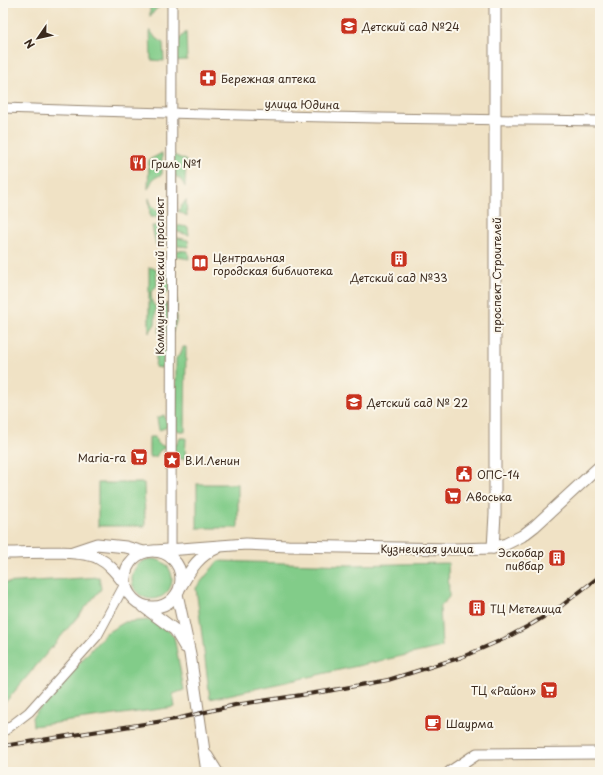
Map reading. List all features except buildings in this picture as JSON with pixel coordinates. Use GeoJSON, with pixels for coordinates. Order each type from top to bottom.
{"type":"FeatureCollection","features":[{"type":"Feature","properties":{"kind":"main road","name":"проспект Строителей"},"geometry":{"type":"LineString","coordinates":[[493,548],[495,514],[495,3]]}},
{"type":"Feature","properties":{"kind":"main road","name":"Кузнецкая улица"},"geometry":{"type":"LineString","coordinates":[[150,552],[171,549],[246,544],[452,549],[493,548],[506,544],[522,536],[535,526],[600,466]]}},
{"type":"Feature","properties":{"kind":"main road"},"geometry":{"type":"LineString","coordinates":[[72,552],[97,544],[126,547],[164,553],[171,557],[176,564],[180,571],[181,580],[179,591],[190,654],[207,772]]}},
{"type":"Feature","properties":{"kind":"main road"},"geometry":{"type":"LineString","coordinates":[[140,604],[152,607],[165,605],[172,601],[194,564],[208,552],[226,545]]}},
{"type":"Feature","properties":{"kind":"main road"},"geometry":{"type":"LineString","coordinates":[[3,553],[72,552],[97,557],[110,566],[125,584],[130,596],[175,630],[190,654]]}},
{"type":"Feature","properties":{"kind":"main road"},"geometry":{"type":"LineString","coordinates":[[125,584],[127,568],[131,561],[137,556],[150,552]]}},
{"type":"Feature","properties":{"kind":"main road"},"geometry":{"type":"LineString","coordinates":[[204,751],[217,772]]}},
{"type":"Feature","properties":{"kind":"main road"},"geometry":{"type":"LineString","coordinates":[[450,772],[460,768],[477,754],[600,753]]}},
{"type":"Feature","properties":{"kind":"street","name":"Коммунистический проспект"},"geometry":{"type":"LineString","coordinates":[[171,549],[172,3]]}},
{"type":"Feature","properties":{"kind":"street","name":"улица Юдина"},"geometry":{"type":"LineString","coordinates":[[3,108],[171,114],[600,121]]}},
{"type":"Feature","properties":{"kind":"street"},"geometry":{"type":"LineString","coordinates":[[3,732],[29,712],[97,636],[125,584]]}},
{"type":"Feature","properties":{"kind":"green space"},"geometry":{"type":"Polygon","coordinates":[[[150,3],[165,4],[156,9],[150,17],[150,3]]]}},
{"type":"Feature","properties":{"kind":"green space"},"geometry":{"type":"Polygon","coordinates":[[[150,30],[154,36],[163,43],[164,61],[151,60],[150,30]]]}},
{"type":"Feature","properties":{"kind":"green space"},"geometry":{"type":"Polygon","coordinates":[[[186,32],[187,60],[173,61],[173,43],[178,41],[186,32]]]}},
{"type":"Feature","properties":{"kind":"green space"},"geometry":{"type":"Polygon","coordinates":[[[162,153],[162,174],[153,179],[148,189],[149,160],[162,153]]]}},
{"type":"Feature","properties":{"kind":"green space"},"geometry":{"type":"Polygon","coordinates":[[[173,155],[186,160],[185,187],[177,177],[173,176],[173,155]]]}},
{"type":"Feature","properties":{"kind":"green space"},"geometry":{"type":"Polygon","coordinates":[[[149,198],[156,210],[160,212],[160,217],[150,217],[149,198]]]}},
{"type":"Feature","properties":{"kind":"green space"},"geometry":{"type":"Polygon","coordinates":[[[186,200],[187,216],[178,211],[186,200]]]}},
{"type":"Feature","properties":{"kind":"green space"},"geometry":{"type":"Polygon","coordinates":[[[174,225],[188,227],[189,235],[174,231],[174,225]]]}},
{"type":"Feature","properties":{"kind":"green space"},"geometry":{"type":"Polygon","coordinates":[[[152,226],[161,226],[162,244],[156,245],[152,226]]]}},
{"type":"Feature","properties":{"kind":"green space"},"geometry":{"type":"Polygon","coordinates":[[[169,236],[188,240],[189,247],[168,245],[169,236]]]}},
{"type":"Feature","properties":{"kind":"green space"},"geometry":{"type":"Polygon","coordinates":[[[173,250],[188,251],[189,259],[173,256],[173,250]]]}},
{"type":"Feature","properties":{"kind":"green space"},"geometry":{"type":"Polygon","coordinates":[[[149,267],[156,269],[157,285],[151,293],[152,302],[156,308],[155,324],[149,333],[149,267]]]}},
{"type":"Feature","properties":{"kind":"green space"},"geometry":{"type":"Polygon","coordinates":[[[160,268],[169,268],[174,287],[161,297],[160,268]]]}},
{"type":"Feature","properties":{"kind":"green space"},"geometry":{"type":"Polygon","coordinates":[[[177,299],[176,322],[172,334],[159,334],[161,307],[177,299]]]}},
{"type":"Feature","properties":{"kind":"green space"},"geometry":{"type":"Polygon","coordinates":[[[183,347],[186,347],[185,432],[176,430],[176,358],[180,355],[183,347]]]}},
{"type":"Feature","properties":{"kind":"green space"},"geometry":{"type":"Polygon","coordinates":[[[157,348],[166,349],[162,368],[155,367],[157,348]]]}},
{"type":"Feature","properties":{"kind":"green space"},"geometry":{"type":"Polygon","coordinates":[[[164,415],[168,427],[159,430],[157,418],[164,415]]]}},
{"type":"Feature","properties":{"kind":"green space"},"geometry":{"type":"Polygon","coordinates":[[[149,437],[155,437],[157,443],[163,446],[177,444],[180,438],[186,438],[185,459],[179,459],[174,451],[168,448],[161,450],[156,457],[149,457],[149,437]]]}},
{"type":"Feature","properties":{"kind":"green space"},"geometry":{"type":"Polygon","coordinates":[[[98,483],[144,483],[145,526],[98,526],[98,483]]]}},
{"type":"Feature","properties":{"kind":"green space"},"geometry":{"type":"Polygon","coordinates":[[[197,484],[238,484],[238,528],[197,528],[197,484]]]}},
{"type":"Feature","properties":{"kind":"green space"},"geometry":{"type":"Polygon","coordinates":[[[148,559],[156,559],[163,562],[169,568],[172,579],[169,590],[163,596],[156,599],[148,599],[141,596],[135,590],[132,583],[132,575],[135,568],[141,562],[148,559]]]}},
{"type":"Feature","properties":{"kind":"green space"},"geometry":{"type":"Polygon","coordinates":[[[218,561],[349,565],[448,563],[449,597],[440,607],[442,647],[210,699],[196,588],[218,561]]]}},
{"type":"Feature","properties":{"kind":"green space"},"geometry":{"type":"Polygon","coordinates":[[[99,577],[101,589],[3,705],[3,583],[99,577]]]}},
{"type":"Feature","properties":{"kind":"green space"},"geometry":{"type":"Polygon","coordinates":[[[149,620],[164,626],[174,637],[184,690],[173,694],[175,707],[33,726],[32,717],[106,633],[125,622],[149,620]]]}},
{"type":"Feature","properties":{"kind":"railway"},"geometry":{"type":"LineString","coordinates":[[3,746],[176,719],[235,705],[388,680],[462,657],[504,639],[560,607],[600,576]]}},
{"type":"Feature","properties":{"kind":"place","name":"Детский сад №24"},"geometry":{"type":"Point","coordinates":[349,26]}},
{"type":"Feature","properties":{"kind":"place","name":"Бережная аптека"},"geometry":{"type":"Point","coordinates":[208,78]}},
{"type":"Feature","properties":{"kind":"place","name":"Гриль №1"},"geometry":{"type":"Point","coordinates":[138,163]}},
{"type":"Feature","properties":{"kind":"place","name":"Детский сад №33"},"geometry":{"type":"Point","coordinates":[399,259]}},
{"type":"Feature","properties":{"kind":"place","name":"Центральная городская библиотека"},"geometry":{"type":"Point","coordinates":[200,263]}},
{"type":"Feature","properties":{"kind":"place","name":"Детский сад № 22"},"geometry":{"type":"Point","coordinates":[354,402]}},
{"type":"Feature","properties":{"kind":"place","name":"Maria-ra"},"geometry":{"type":"Point","coordinates":[139,457]}},
{"type":"Feature","properties":{"kind":"place","name":"В.И.Ленин"},"geometry":{"type":"Point","coordinates":[172,460]}},
{"type":"Feature","properties":{"kind":"place","name":"ОПС-14"},"geometry":{"type":"Point","coordinates":[464,474]}},
{"type":"Feature","properties":{"kind":"place","name":"Авоська"},"geometry":{"type":"Point","coordinates":[453,496]}},
{"type":"Feature","properties":{"kind":"place","name":"Эскобар пивбар"},"geometry":{"type":"Point","coordinates":[557,558]}},
{"type":"Feature","properties":{"kind":"place","name":"ТЦ Метелица"},"geometry":{"type":"Point","coordinates":[477,608]}},
{"type":"Feature","properties":{"kind":"place","name":"ТЦ «Район»"},"geometry":{"type":"Point","coordinates":[549,690]}},
{"type":"Feature","properties":{"kind":"place","name":"Шаурма"},"geometry":{"type":"Point","coordinates":[433,723]}}]}
